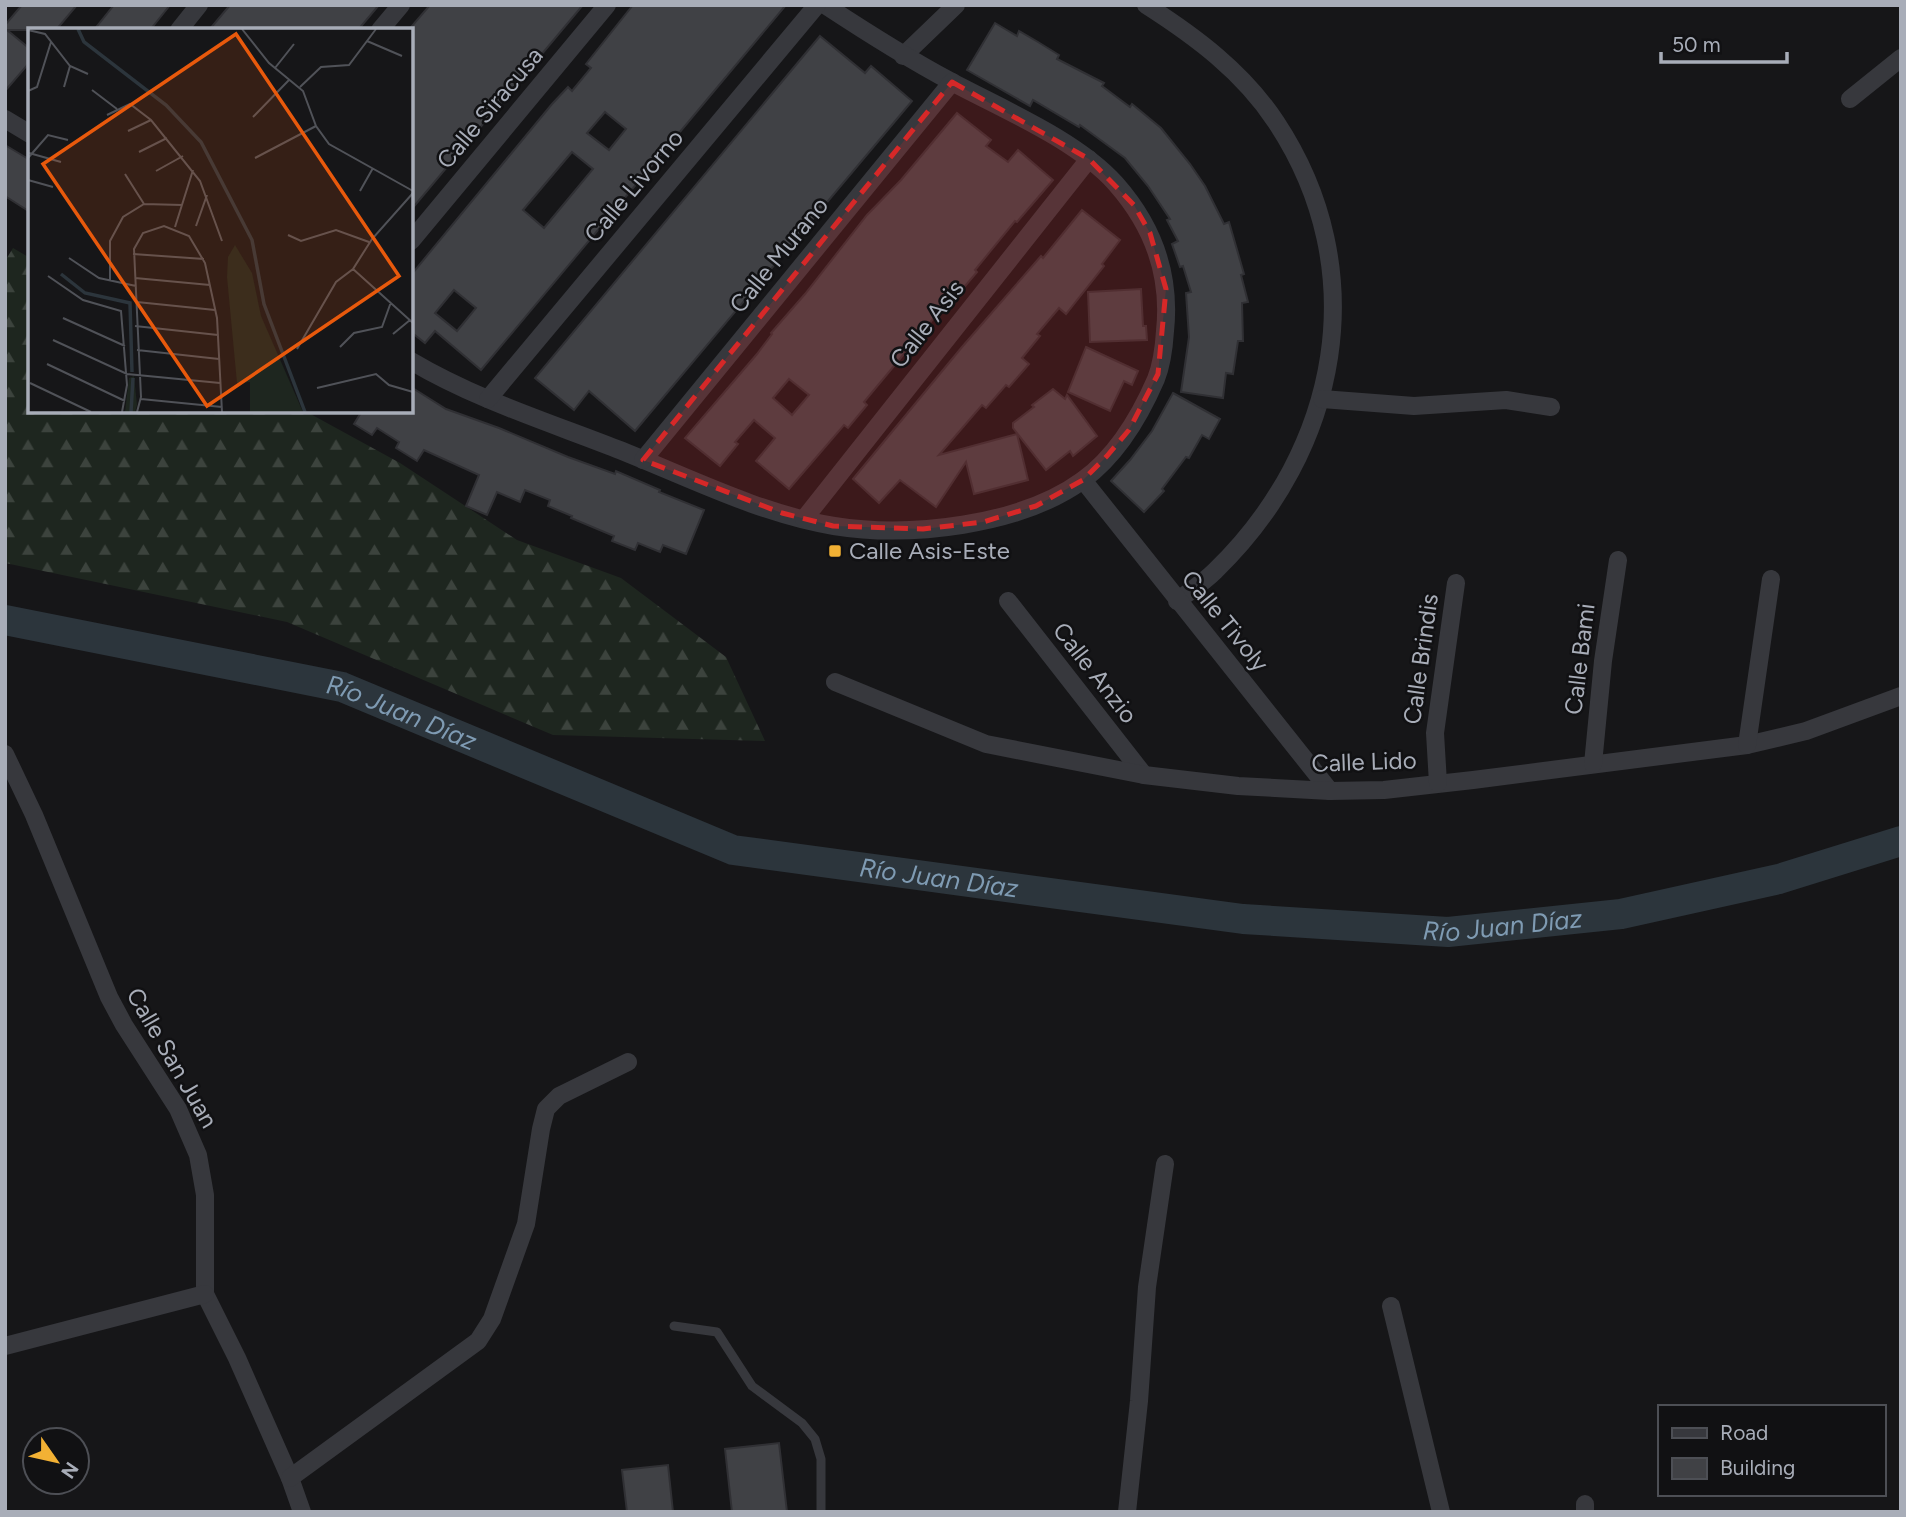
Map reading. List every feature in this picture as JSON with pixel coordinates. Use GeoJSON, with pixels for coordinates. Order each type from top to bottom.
{"type":"FeatureCollection","features":[{"type":"Feature","properties":{"kind":"street"},"geometry":{"type":"LineString","coordinates":[[181,28],[200,5]]}},
{"type":"Feature","properties":{"kind":"street"},"geometry":{"type":"LineString","coordinates":[[382,28],[401,5]]}},
{"type":"Feature","properties":{"kind":"street","name":"Calle Siracusa"},"geometry":{"type":"LineString","coordinates":[[413,239],[607,5]]}},
{"type":"Feature","properties":{"kind":"street","name":"Calle Livorno"},"geometry":{"type":"LineString","coordinates":[[488,399],[817,5]]}},
{"type":"Feature","properties":{"kind":"street"},"geometry":{"type":"LineString","coordinates":[[413,362],[463,390],[763,506],[833,526],[894,531],[983,522],[1036,506],[1083,480],[1129,430],[1158,374],[1167,316],[1166,289],[1161,261],[1150,233],[1134,205],[1089,159],[903,56],[825,5]]}},
{"type":"Feature","properties":{"kind":"street"},"geometry":{"type":"LineString","coordinates":[[903,56],[956,5]]}},
{"type":"Feature","properties":{"kind":"street"},"geometry":{"type":"LineString","coordinates":[[1146,5],[1214,53],[1245,83],[1275,120],[1312,187],[1326,234],[1333,280],[1331,349],[1322,399],[1290,471],[1257,523],[1213,573],[1177,601]]}},
{"type":"Feature","properties":{"kind":"street"},"geometry":{"type":"LineString","coordinates":[[1850,99],[1901,58]]}},
{"type":"Feature","properties":{"kind":"street","name":"Calle Murano"},"geometry":{"type":"LineString","coordinates":[[643,460],[952,82]]}},
{"type":"Feature","properties":{"kind":"street"},"geometry":{"type":"LineString","coordinates":[[5,119],[28,133]]}},
{"type":"Feature","properties":{"kind":"street","name":"Calle Asis"},"geometry":{"type":"LineString","coordinates":[[804,519],[1089,159]]}},
{"type":"Feature","properties":{"kind":"street"},"geometry":{"type":"LineString","coordinates":[[1322,399],[1414,406],[1506,400],[1551,407]]}},
{"type":"Feature","properties":{"kind":"street","name":"Calle Tivoly"},"geometry":{"type":"LineString","coordinates":[[1083,480],[1330,791]]}},
{"type":"Feature","properties":{"kind":"street","name":"Calle Bami"},"geometry":{"type":"LineString","coordinates":[[1594,764],[1603,661],[1618,560]]}},
{"type":"Feature","properties":{"kind":"street"},"geometry":{"type":"LineString","coordinates":[[1747,745],[1771,579]]}},
{"type":"Feature","properties":{"kind":"street","name":"Calle Brindis"},"geometry":{"type":"LineString","coordinates":[[1438,783],[1435,733],[1456,583]]}},
{"type":"Feature","properties":{"kind":"street","name":"Calle Anzio"},"geometry":{"type":"LineString","coordinates":[[1008,601],[1144,775]]}},
{"type":"Feature","properties":{"kind":"street","name":"Calle Lido"},"geometry":{"type":"LineString","coordinates":[[835,681],[986,744],[1144,775],[1238,786],[1330,791],[1384,790],[1747,745],[1806,731],[1901,696]]}},
{"type":"Feature","properties":{"kind":"street","name":"Calle San Juan"},"geometry":{"type":"LineString","coordinates":[[5,754],[34,815],[108,996],[178,1109],[198,1155],[205,1195],[205,1294],[237,1358],[290,1478],[302,1512]]}},
{"type":"Feature","properties":{"kind":"street"},"geometry":{"type":"LineString","coordinates":[[290,1478],[478,1340],[492,1319],[526,1224],[546,1109],[559,1096],[628,1062]]}},
{"type":"Feature","properties":{"kind":"street"},"geometry":{"type":"LineString","coordinates":[[1127,1512],[1139,1401],[1147,1287],[1165,1164]]}},
{"type":"Feature","properties":{"kind":"street"},"geometry":{"type":"LineString","coordinates":[[5,1346],[205,1294]]}},
{"type":"Feature","properties":{"kind":"street"},"geometry":{"type":"LineString","coordinates":[[1391,1306],[1441,1512]]}},
{"type":"Feature","properties":{"kind":"lane"},"geometry":{"type":"LineString","coordinates":[[674,1326],[717,1332],[752,1386],[802,1423],[815,1439],[821,1459],[821,1512]]}},
{"type":"Feature","properties":{"kind":"highlighted area"},"geometry":{"type":"Polygon","coordinates":[[[952,82],[1089,159],[1134,205],[1150,233],[1166,289],[1158,374],[1129,430],[1107,456],[1083,480],[1036,506],[983,522],[923,529],[833,526],[782,513],[643,460],[952,82]]]}},
{"type":"Feature","properties":{"kind":"green space"},"geometry":{"type":"Polygon","coordinates":[[[13,248],[28,257],[28,413],[309,413],[400,463],[517,540],[621,578],[726,657],[765,741],[553,735],[287,622],[5,563],[5,261],[13,248]]]}},
{"type":"Feature","properties":{"kind":"building"},"geometry":{"type":"Polygon","coordinates":[[[22,5],[77,5],[58,28],[7,30],[28,47],[28,64],[5,91],[5,25],[22,5]]]}},
{"type":"Feature","properties":{"kind":"building"},"geometry":{"type":"Polygon","coordinates":[[[114,5],[170,5],[152,28],[96,28],[114,5]]]}},
{"type":"Feature","properties":{"kind":"building"},"geometry":{"type":"Polygon","coordinates":[[[230,5],[379,5],[360,28],[211,28],[230,5]]]}},
{"type":"Feature","properties":{"kind":"building"},"geometry":{"type":"Polygon","coordinates":[[[430,5],[583,5],[413,208],[413,28],[411,27],[430,5]]]}},
{"type":"Feature","properties":{"kind":"building"},"geometry":{"type":"Polygon","coordinates":[[[633,5],[786,5],[481,370],[435,331],[425,343],[413,334],[413,273],[552,104],[568,87],[572,91],[591,68],[586,64],[633,5]],[[605,112],[587,133],[609,150],[626,129],[605,112]],[[572,152],[523,210],[544,228],[593,169],[572,152]],[[454,290],[435,313],[457,331],[476,308],[454,290]]]}},
{"type":"Feature","properties":{"kind":"building"},"geometry":{"type":"Polygon","coordinates":[[[995,23],[1017,36],[1019,31],[1059,55],[1057,59],[1104,83],[1102,86],[1130,107],[1132,104],[1161,128],[1205,186],[1224,224],[1229,222],[1244,274],[1241,275],[1248,302],[1242,303],[1243,341],[1238,341],[1233,374],[1226,373],[1223,398],[1181,392],[1189,337],[1186,293],[1191,292],[1183,266],[1180,267],[1172,244],[1178,241],[1167,220],[1170,219],[1148,186],[1125,158],[1080,125],[1079,127],[1033,100],[1030,106],[967,70],[995,23]]]}},
{"type":"Feature","properties":{"kind":"building"},"geometry":{"type":"Polygon","coordinates":[[[820,36],[865,73],[871,66],[912,101],[635,431],[589,391],[574,410],[535,378],[820,36]]]}},
{"type":"Feature","properties":{"kind":"building"},"geometry":{"type":"Polygon","coordinates":[[[957,113],[991,140],[986,146],[1008,162],[1018,150],[1053,180],[1017,222],[1015,221],[975,270],[977,272],[961,291],[958,289],[864,402],[867,405],[848,428],[844,425],[789,489],[756,461],[775,438],[754,420],[735,442],[738,444],[720,466],[685,438],[757,354],[867,215],[901,180],[957,113]],[[789,379],[773,398],[792,415],[809,395],[789,379]]]}},
{"type":"Feature","properties":{"kind":"building"},"geometry":{"type":"Polygon","coordinates":[[[5,145],[28,159],[28,211],[5,196],[5,145]]]}},
{"type":"Feature","properties":{"kind":"building"},"geometry":{"type":"Polygon","coordinates":[[[1082,210],[1120,240],[1102,264],[1104,266],[1066,314],[1059,308],[1037,334],[1040,336],[1022,358],[1029,364],[986,408],[982,405],[939,455],[1017,434],[1028,480],[974,494],[966,462],[936,507],[900,480],[879,503],[853,479],[962,347],[1041,256],[1043,258],[1082,210]]]}},
{"type":"Feature","properties":{"kind":"building"},"geometry":{"type":"Polygon","coordinates":[[[1141,289],[1143,326],[1146,326],[1147,340],[1090,342],[1088,292],[1141,289]]]}},
{"type":"Feature","properties":{"kind":"building"},"geometry":{"type":"Polygon","coordinates":[[[1086,347],[1138,371],[1132,385],[1124,381],[1110,411],[1068,392],[1086,347]]]}},
{"type":"Feature","properties":{"kind":"building"},"geometry":{"type":"Polygon","coordinates":[[[413,388],[446,409],[568,457],[615,474],[616,471],[704,510],[686,554],[663,545],[660,552],[638,543],[635,550],[612,541],[614,536],[571,518],[572,516],[548,506],[550,500],[525,490],[520,502],[497,492],[487,515],[466,506],[479,475],[424,450],[417,461],[396,448],[399,442],[377,428],[372,435],[354,424],[361,413],[413,413],[413,388]]]}},
{"type":"Feature","properties":{"kind":"building"},"geometry":{"type":"Polygon","coordinates":[[[1053,389],[1065,399],[1067,395],[1097,436],[1073,456],[1070,451],[1046,470],[1013,428],[1013,423],[1053,389]]]}},
{"type":"Feature","properties":{"kind":"building"},"geometry":{"type":"Polygon","coordinates":[[[1173,393],[1220,419],[1209,439],[1202,435],[1189,458],[1186,457],[1162,489],[1164,491],[1144,512],[1111,481],[1152,431],[1173,393]]]}},
{"type":"Feature","properties":{"kind":"building"},"geometry":{"type":"Polygon","coordinates":[[[779,1443],[787,1512],[732,1512],[725,1449],[779,1443]]]}},
{"type":"Feature","properties":{"kind":"building"},"geometry":{"type":"Polygon","coordinates":[[[668,1465],[673,1512],[627,1512],[622,1470],[668,1465]]]}},
{"type":"Feature","properties":{"kind":"waterway","name":"Río Juan Díaz"},"geometry":{"type":"LineString","coordinates":[[5,620],[342,687],[733,850],[1243,919],[1448,932],[1621,914],[1779,879],[1901,841]]}},
{"type":"Feature","properties":{"kind":"place","name":"Calle Asis-Este"},"geometry":{"type":"Point","coordinates":[835,551]}}]}
